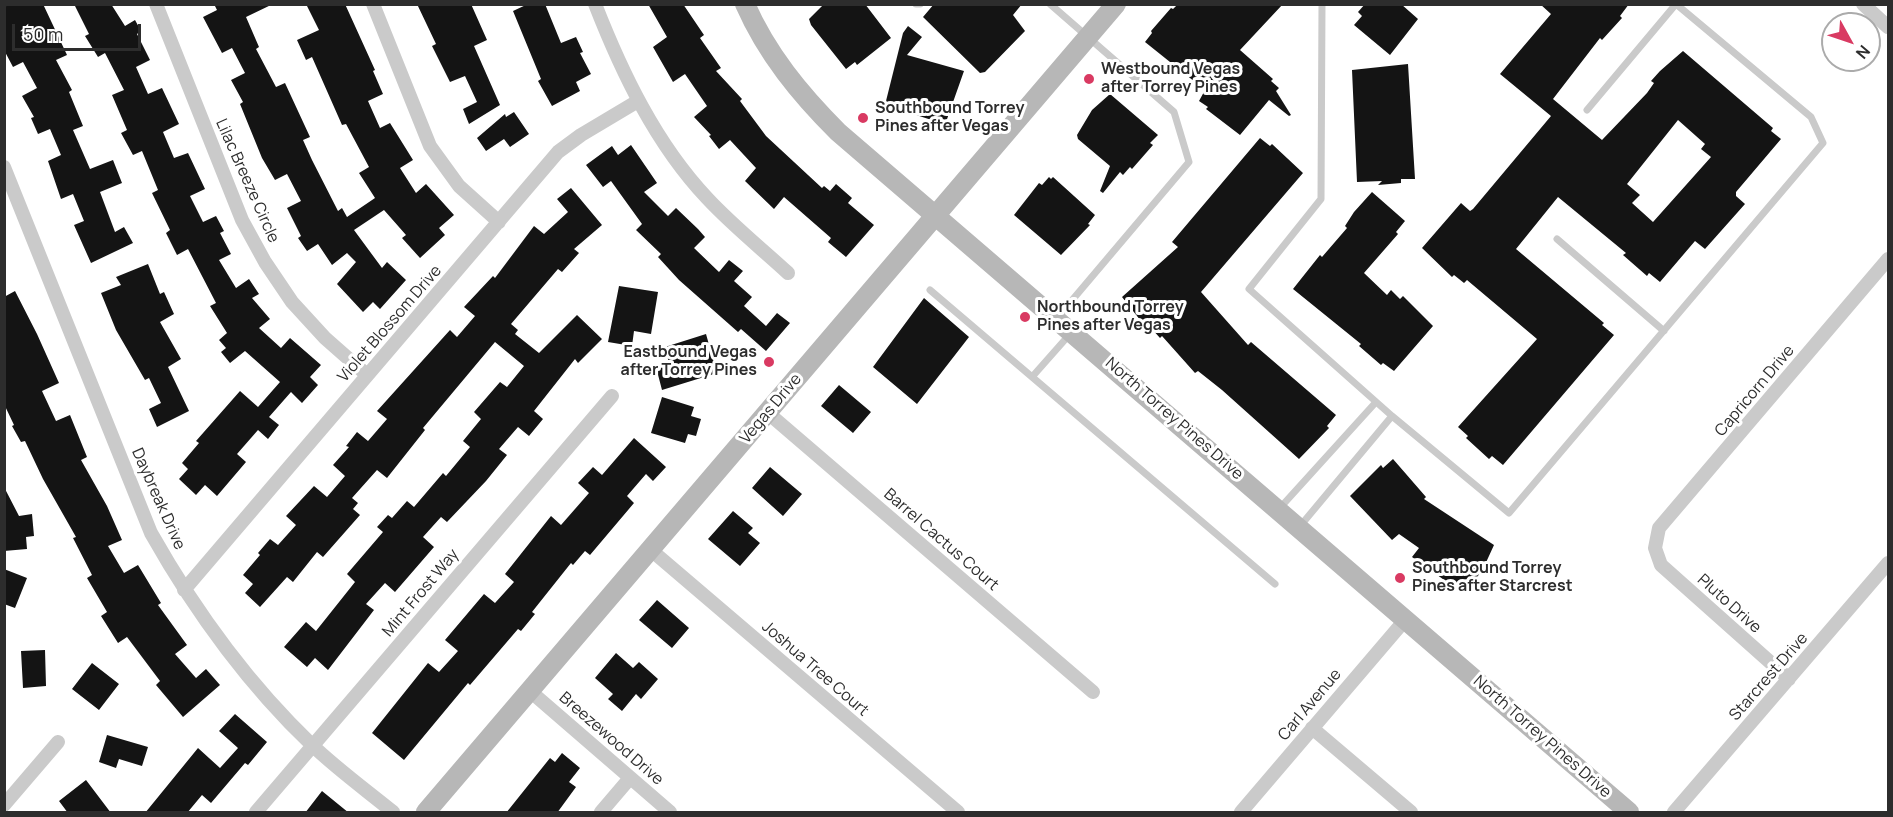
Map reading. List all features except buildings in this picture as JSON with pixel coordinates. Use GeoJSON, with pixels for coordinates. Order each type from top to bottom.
{"type":"FeatureCollection","features":[{"type":"Feature","properties":{"kind":"main road","name":"North Torrey Pines Drive"},"geometry":{"type":"LineString","coordinates":[[745,4],[764,43],[813,107],[1629,813]]}},
{"type":"Feature","properties":{"kind":"main road","name":"Vegas Drive"},"geometry":{"type":"LineString","coordinates":[[426,813],[1116,4]]}},
{"type":"Feature","properties":{"kind":"street","name":"Lilac Breeze Circle"},"geometry":{"type":"LineString","coordinates":[[156,4],[242,220],[265,262],[292,302],[325,338],[368,375]]}},
{"type":"Feature","properties":{"kind":"street"},"geometry":{"type":"LineString","coordinates":[[373,4],[430,146],[459,186],[499,222]]}},
{"type":"Feature","properties":{"kind":"street"},"geometry":{"type":"LineString","coordinates":[[595,4],[615,55],[638,101],[677,162],[707,198],[789,273]]}},
{"type":"Feature","properties":{"kind":"street"},"geometry":{"type":"LineString","coordinates":[[1863,4],[1888,27]]}},
{"type":"Feature","properties":{"kind":"street","name":"Violet Blossom Drive"},"geometry":{"type":"LineString","coordinates":[[184,590],[558,152],[581,135],[638,101]]}},
{"type":"Feature","properties":{"kind":"street","name":"Daybreak Drive"},"geometry":{"type":"LineString","coordinates":[[4,167],[151,533],[184,590],[249,679],[313,746],[393,813]]}},
{"type":"Feature","properties":{"kind":"street","name":"Capricorn Drive"},"geometry":{"type":"LineString","coordinates":[[1655,548],[1659,528],[1888,259]]}},
{"type":"Feature","properties":{"kind":"street","name":"Mint Frost Way"},"geometry":{"type":"LineString","coordinates":[[256,813],[612,396]]}},
{"type":"Feature","properties":{"kind":"street","name":"Barrel Cactus Court"},"geometry":{"type":"LineString","coordinates":[[768,413],[1093,692]]}},
{"type":"Feature","properties":{"kind":"street","name":"Pluto Drive"},"geometry":{"type":"LineString","coordinates":[[1655,548],[1661,565],[1789,679]]}},
{"type":"Feature","properties":{"kind":"street","name":"Joshua Tree Court"},"geometry":{"type":"LineString","coordinates":[[651,550],[958,813]]}},
{"type":"Feature","properties":{"kind":"street","name":"Starcrest Drive"},"geometry":{"type":"LineString","coordinates":[[1674,813],[1888,563]]}},
{"type":"Feature","properties":{"kind":"street","name":"Carl Avenue"},"geometry":{"type":"LineString","coordinates":[[1241,813],[1405,620]]}},
{"type":"Feature","properties":{"kind":"street","name":"Breezewood Drive"},"geometry":{"type":"LineString","coordinates":[[530,691],[670,813]]}},
{"type":"Feature","properties":{"kind":"street"},"geometry":{"type":"LineString","coordinates":[[1312,728],[1411,813]]}},
{"type":"Feature","properties":{"kind":"street"},"geometry":{"type":"LineString","coordinates":[[4,805],[58,742]]}},
{"type":"Feature","properties":{"kind":"street"},"geometry":{"type":"LineString","coordinates":[[601,813],[630,778]]}},
{"type":"Feature","properties":{"kind":"lane"},"geometry":{"type":"LineString","coordinates":[[1050,4],[1174,112],[1189,162],[1057,318]]}},
{"type":"Feature","properties":{"kind":"lane"},"geometry":{"type":"LineString","coordinates":[[1322,4],[1321,199],[1250,289],[1392,416],[1509,513],[1823,143],[1811,117],[1676,4],[1587,110]]}},
{"type":"Feature","properties":{"kind":"lane"},"geometry":{"type":"LineString","coordinates":[[1557,239],[1664,331]]}},
{"type":"Feature","properties":{"kind":"lane"},"geometry":{"type":"LineString","coordinates":[[930,290],[1275,584]]}},
{"type":"Feature","properties":{"kind":"lane"},"geometry":{"type":"LineString","coordinates":[[1032,378],[1072,331]]}},
{"type":"Feature","properties":{"kind":"lane"},"geometry":{"type":"LineString","coordinates":[[1278,509],[1376,402]]}},
{"type":"Feature","properties":{"kind":"lane"},"geometry":{"type":"LineString","coordinates":[[1299,527],[1392,416]]}},
{"type":"Feature","properties":{"kind":"place","name":"Westbound Vegas after Torrey Pines"},"geometry":{"type":"Point","coordinates":[1089,79]}},
{"type":"Feature","properties":{"kind":"place","name":"Southbound Torrey Pines after Vegas"},"geometry":{"type":"Point","coordinates":[863,118]}},
{"type":"Feature","properties":{"kind":"place","name":"Northbound Torrey Pines after Vegas"},"geometry":{"type":"Point","coordinates":[1025,317]}},
{"type":"Feature","properties":{"kind":"place","name":"Eastbound Vegas after Torrey Pines"},"geometry":{"type":"Point","coordinates":[769,362]}},
{"type":"Feature","properties":{"kind":"place","name":"Southbound Torrey Pines after Starcrest"},"geometry":{"type":"Point","coordinates":[1400,578]}}]}
